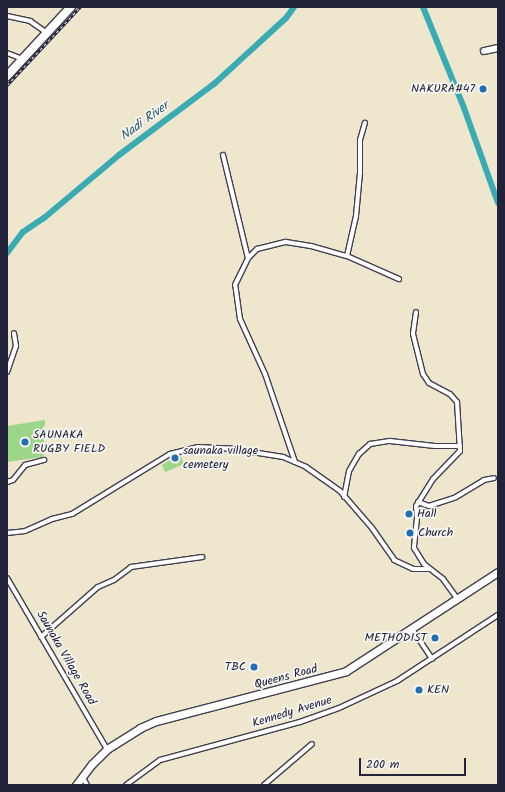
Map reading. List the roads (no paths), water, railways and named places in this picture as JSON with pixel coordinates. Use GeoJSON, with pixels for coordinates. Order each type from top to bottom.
{"type":"FeatureCollection","features":[{"type":"Feature","properties":{"kind":"highway"},"geometry":{"type":"LineString","coordinates":[[7,76],[71,7]]}},
{"type":"Feature","properties":{"kind":"main road"},"geometry":{"type":"LineString","coordinates":[[484,52],[498,48]]}},
{"type":"Feature","properties":{"kind":"main road","name":"Queens Road"},"geometry":{"type":"LineString","coordinates":[[76,785],[82,776],[107,749],[125,736],[156,721],[346,671],[498,572]]}},
{"type":"Feature","properties":{"kind":"street"},"geometry":{"type":"LineString","coordinates":[[7,16],[30,21],[47,34]]}},
{"type":"Feature","properties":{"kind":"street"},"geometry":{"type":"LineString","coordinates":[[7,53],[23,59]]}},
{"type":"Feature","properties":{"kind":"street"},"geometry":{"type":"LineString","coordinates":[[347,256],[356,216],[360,173],[360,140],[366,123]]}},
{"type":"Feature","properties":{"kind":"street"},"geometry":{"type":"LineString","coordinates":[[223,155],[248,258]]}},
{"type":"Feature","properties":{"kind":"street"},"geometry":{"type":"LineString","coordinates":[[295,462],[264,374],[240,319],[235,285],[248,258],[256,249],[286,242],[311,246],[347,256],[399,279]]}},
{"type":"Feature","properties":{"kind":"street"},"geometry":{"type":"LineString","coordinates":[[416,312],[413,334],[423,374],[429,383],[450,394],[457,402],[460,454],[433,479],[418,502],[414,548],[428,569],[443,579],[457,598]]}},
{"type":"Feature","properties":{"kind":"street"},"geometry":{"type":"LineString","coordinates":[[7,372],[16,346],[14,333]]}},
{"type":"Feature","properties":{"kind":"street"},"geometry":{"type":"LineString","coordinates":[[344,497],[351,467],[370,444],[390,441],[435,446],[460,446]]}},
{"type":"Feature","properties":{"kind":"street"},"geometry":{"type":"LineString","coordinates":[[7,533],[25,531],[52,519],[72,514],[111,492],[126,479],[160,459],[182,450],[198,447],[233,449],[284,457],[295,462],[327,482],[344,497],[372,528],[394,560],[413,569],[428,569]]}},
{"type":"Feature","properties":{"kind":"street"},"geometry":{"type":"LineString","coordinates":[[7,482],[13,480],[25,465],[44,460]]}},
{"type":"Feature","properties":{"kind":"street"},"geometry":{"type":"LineString","coordinates":[[418,502],[429,506],[456,497],[484,480],[494,478]]}},
{"type":"Feature","properties":{"kind":"street"},"geometry":{"type":"LineString","coordinates":[[41,637],[98,587],[114,580],[131,566],[202,557]]}},
{"type":"Feature","properties":{"kind":"street","name":"Saunaka Village Road"},"geometry":{"type":"LineString","coordinates":[[7,578],[107,749]]}},
{"type":"Feature","properties":{"kind":"street","name":"Kennedy Avenue"},"geometry":{"type":"LineString","coordinates":[[126,785],[160,760],[318,716],[398,681],[498,615]]}},
{"type":"Feature","properties":{"kind":"street"},"geometry":{"type":"LineString","coordinates":[[412,628],[432,659]]}},
{"type":"Feature","properties":{"kind":"street"},"geometry":{"type":"LineString","coordinates":[[264,785],[312,744]]}},
{"type":"Feature","properties":{"kind":"street"},"geometry":{"type":"LineString","coordinates":[[82,776],[87,785]]}},
{"type":"Feature","properties":{"kind":"waterway","name":"Nadi River"},"geometry":{"type":"LineString","coordinates":[[7,253],[23,232],[44,218],[119,155],[214,84],[286,18],[294,7]]}},
{"type":"Feature","properties":{"kind":"waterway","name":"Nadi River"},"geometry":{"type":"LineString","coordinates":[[423,7],[464,108],[498,203]]}},
{"type":"Feature","properties":{"kind":"railway"},"geometry":{"type":"LineString","coordinates":[[7,85],[80,7]]}},
{"type":"Feature","properties":{"kind":"place","name":"NAKURA#47"},"geometry":{"type":"Point","coordinates":[483,89]}},
{"type":"Feature","properties":{"kind":"place","name":"SAUNAKA RUGBY FIELD"},"geometry":{"type":"Point","coordinates":[25,442]}},
{"type":"Feature","properties":{"kind":"place","name":"saunaka village cemetery"},"geometry":{"type":"Point","coordinates":[175,458]}},
{"type":"Feature","properties":{"kind":"place","name":"Hall"},"geometry":{"type":"Point","coordinates":[409,514]}},
{"type":"Feature","properties":{"kind":"place","name":"Church"},"geometry":{"type":"Point","coordinates":[410,533]}},
{"type":"Feature","properties":{"kind":"place","name":"METHODIST"},"geometry":{"type":"Point","coordinates":[435,638]}},
{"type":"Feature","properties":{"kind":"place","name":"TBC"},"geometry":{"type":"Point","coordinates":[254,667]}},
{"type":"Feature","properties":{"kind":"place","name":"KEN"},"geometry":{"type":"Point","coordinates":[419,690]}}]}
